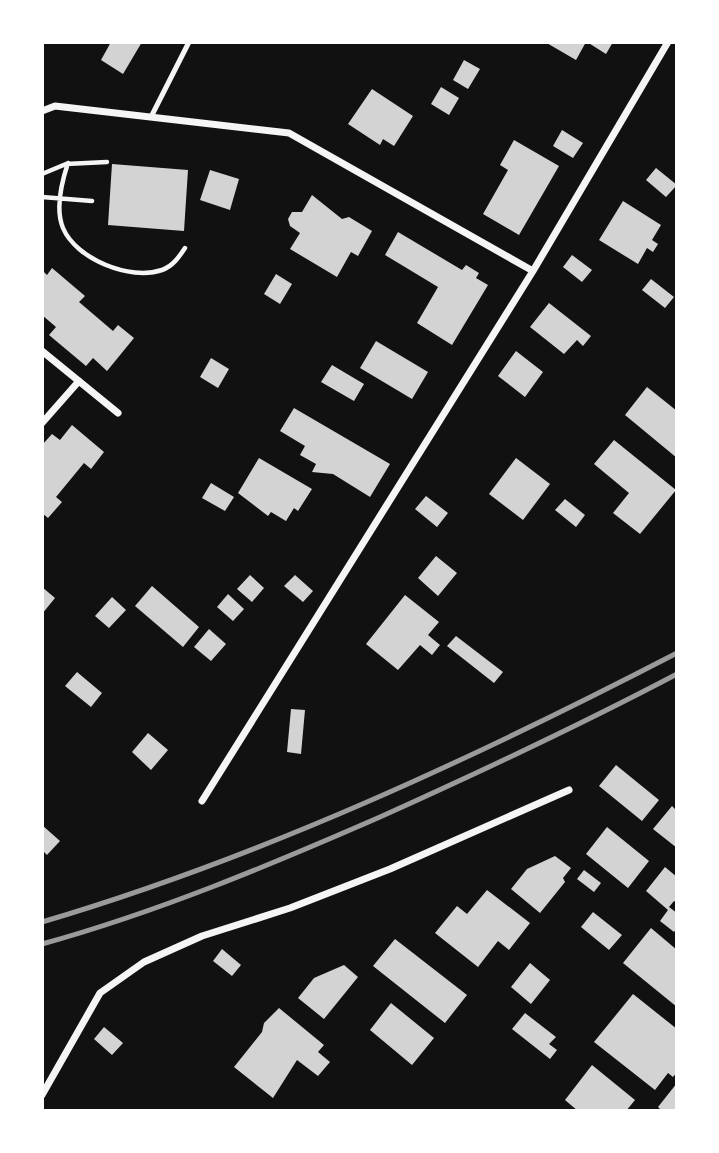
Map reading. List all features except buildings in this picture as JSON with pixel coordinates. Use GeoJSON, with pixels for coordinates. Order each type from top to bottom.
{"type":"FeatureCollection","features":[{"type":"Feature","properties":{"kind":"street"},"geometry":{"type":"LineString","coordinates":[[202,801],[533,271],[668,42]]}},
{"type":"Feature","properties":{"kind":"street"},"geometry":{"type":"LineString","coordinates":[[42,111],[55,106],[289,133],[533,271]]}},
{"type":"Feature","properties":{"kind":"street"},"geometry":{"type":"LineString","coordinates":[[42,351],[118,413]]}},
{"type":"Feature","properties":{"kind":"street"},"geometry":{"type":"LineString","coordinates":[[42,424],[79,381]]}},
{"type":"Feature","properties":{"kind":"street"},"geometry":{"type":"LineString","coordinates":[[42,1096],[100,993],[144,962],[202,936],[290,908],[390,869],[569,790]]}},
{"type":"Feature","properties":{"kind":"lane"},"geometry":{"type":"LineString","coordinates":[[151,117],[189,42]]}},
{"type":"Feature","properties":{"kind":"path"},"geometry":{"type":"LineString","coordinates":[[42,174],[68,163],[107,162]]}},
{"type":"Feature","properties":{"kind":"path"},"geometry":{"type":"LineString","coordinates":[[68,163],[61,185],[63,229],[87,254],[124,270],[163,270],[176,261],[185,248]]}},
{"type":"Feature","properties":{"kind":"path"},"geometry":{"type":"LineString","coordinates":[[42,197],[92,201]]}},
{"type":"Feature","properties":{"kind":"railway"},"geometry":{"type":"LineString","coordinates":[[42,922],[205,867],[366,803],[523,730],[677,653]]}},
{"type":"Feature","properties":{"kind":"railway"},"geometry":{"type":"LineString","coordinates":[[42,944],[171,902],[339,835],[530,748],[677,674]]}}]}
